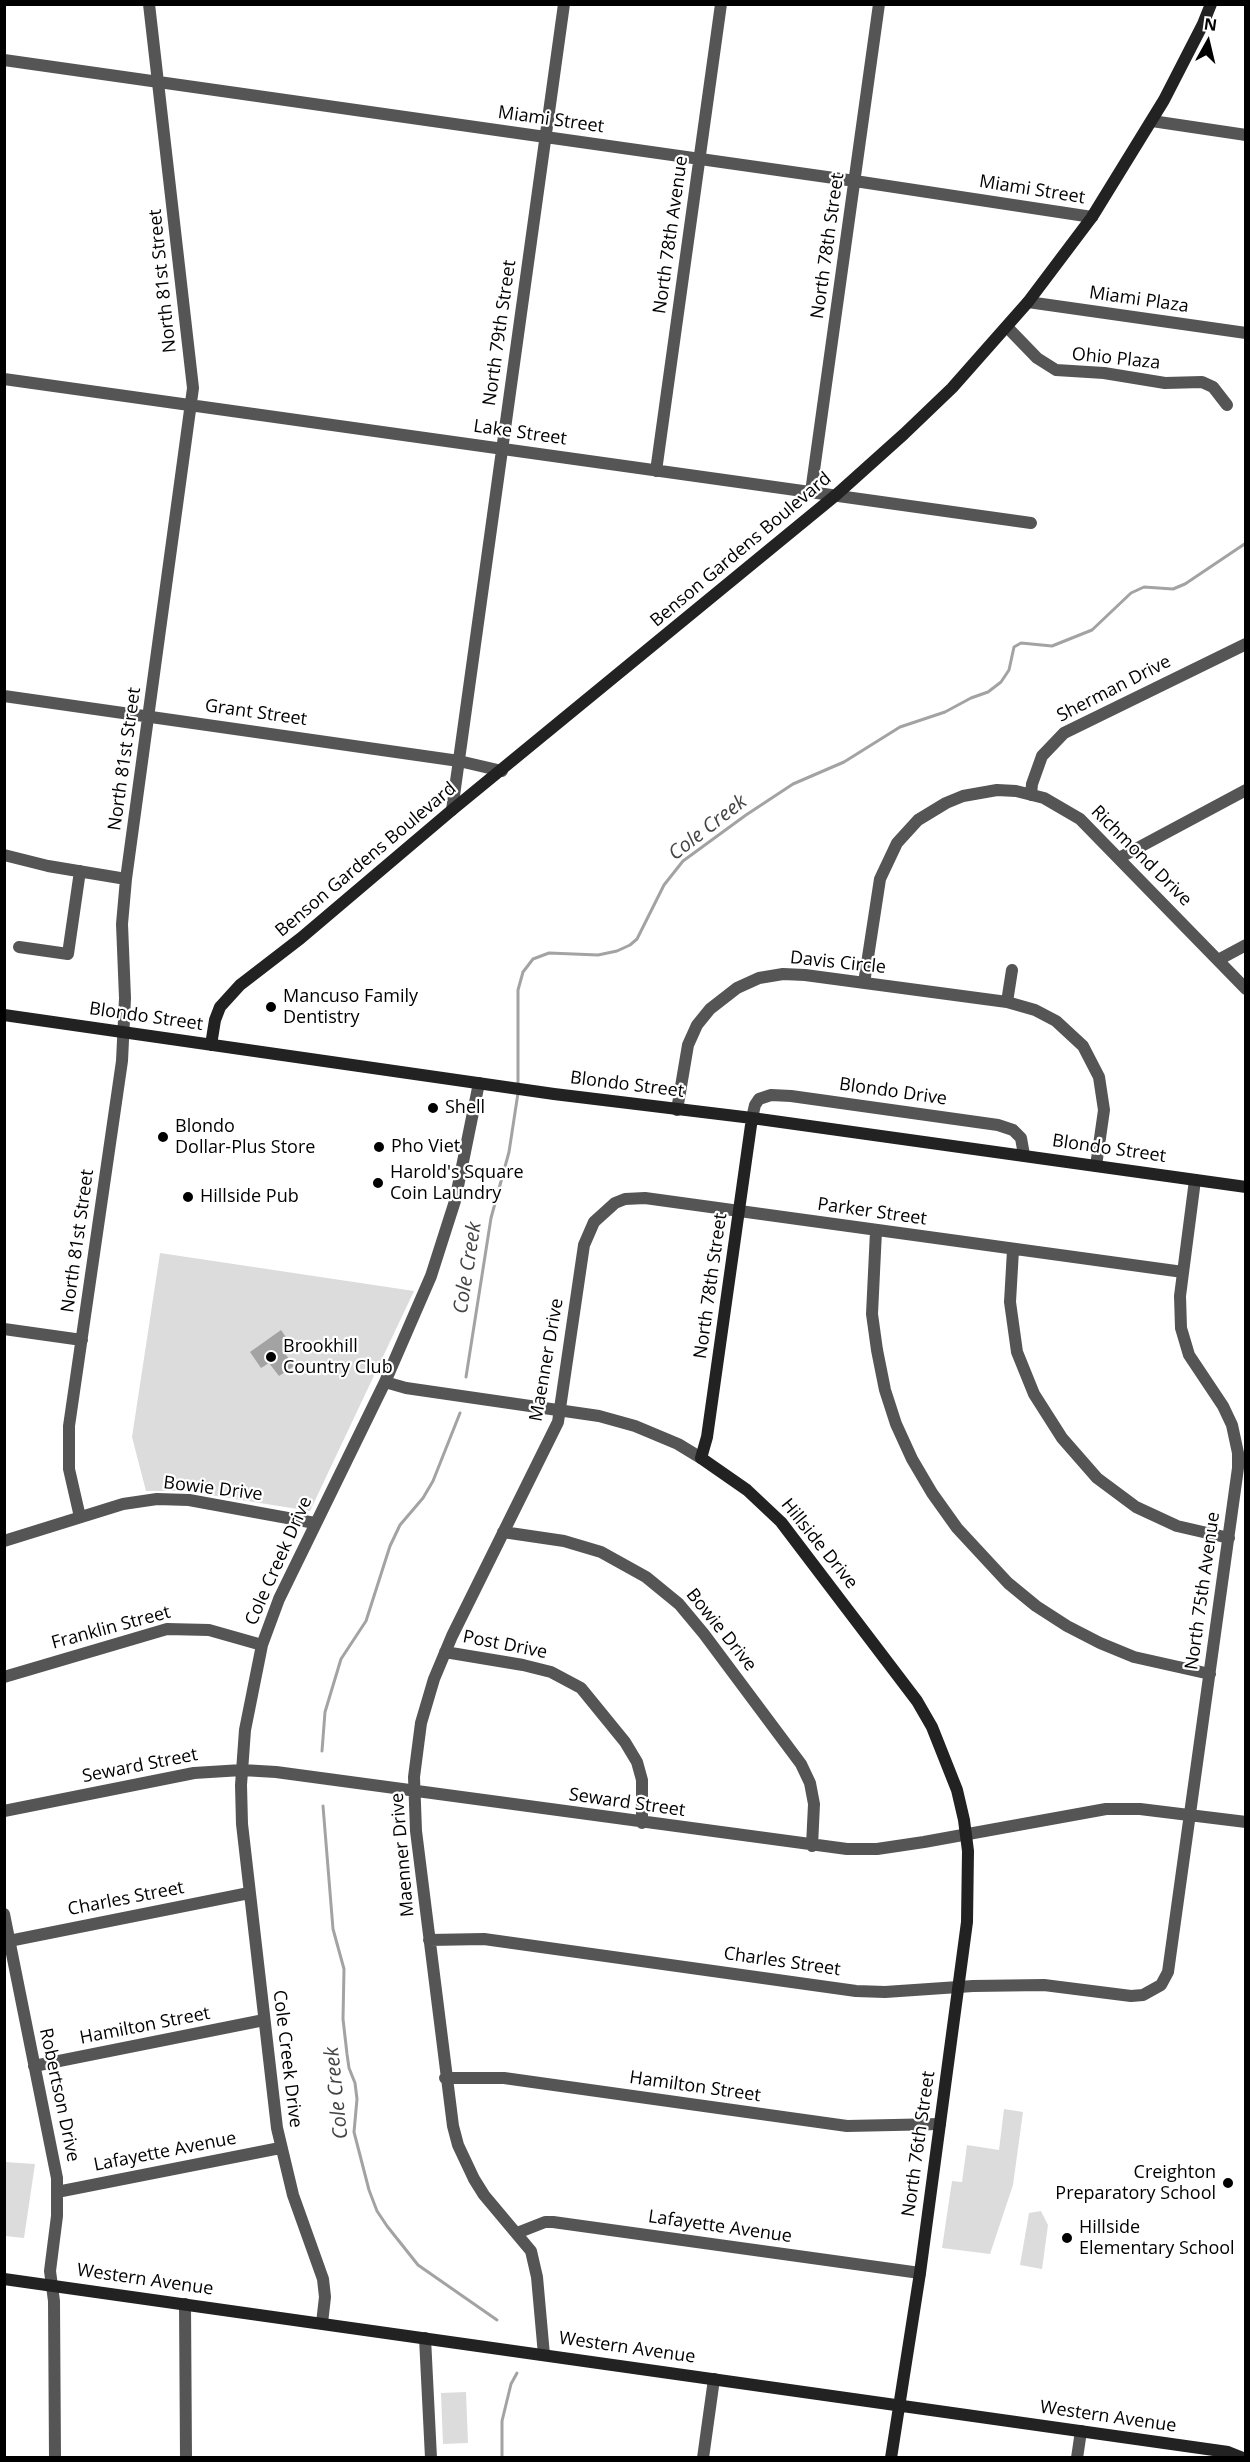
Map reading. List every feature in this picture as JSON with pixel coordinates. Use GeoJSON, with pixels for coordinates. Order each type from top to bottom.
{"type":"FeatureCollection","features":[{"type":"Feature","properties":{"kind":"street","name":"North 81st Street"},"geometry":{"type":"LineString","coordinates":[[80,1517],[70,1479],[68,1446],[122,1062],[124,1032],[122,924],[126,879],[193,388],[149,4]]}},
{"type":"Feature","properties":{"kind":"street","name":"North 79th Street"},"geometry":{"type":"LineString","coordinates":[[452,810],[564,4]]}},
{"type":"Feature","properties":{"kind":"street","name":"North 78th Avenue"},"geometry":{"type":"LineString","coordinates":[[656,471],[721,4]]}},
{"type":"Feature","properties":{"kind":"street","name":"North 78th Street"},"geometry":{"type":"LineString","coordinates":[[811,492],[879,4]]}},
{"type":"Feature","properties":{"kind":"street","name":"Benson Gardens Boulevard"},"geometry":{"type":"LineString","coordinates":[[211,1045],[217,1014],[228,995],[301,938],[452,810],[836,495],[952,388],[1028,302],[1092,217],[1152,121],[1203,24],[1211,4]]}},
{"type":"Feature","properties":{"kind":"street","name":"Miami Street"},"geometry":{"type":"LineString","coordinates":[[4,60],[1092,217]]}},
{"type":"Feature","properties":{"kind":"street"},"geometry":{"type":"LineString","coordinates":[[1152,121],[1245,135]]}},
{"type":"Feature","properties":{"kind":"street","name":"Miami Plaza"},"geometry":{"type":"LineString","coordinates":[[1028,302],[1245,333]]}},
{"type":"Feature","properties":{"kind":"street","name":"Ohio Plaza"},"geometry":{"type":"LineString","coordinates":[[1006,327],[1037,358],[1056,370],[1165,383],[1202,382],[1214,387],[1227,405]]}},
{"type":"Feature","properties":{"kind":"street","name":"Lake Street"},"geometry":{"type":"LineString","coordinates":[[4,378],[1031,523]]}},
{"type":"Feature","properties":{"kind":"street","name":"Sherman Drive"},"geometry":{"type":"LineString","coordinates":[[1031,795],[1032,784],[1042,756],[1064,733],[1245,644]]}},
{"type":"Feature","properties":{"kind":"street","name":"Grant Street"},"geometry":{"type":"LineString","coordinates":[[4,696],[459,761],[502,771]]}},
{"type":"Feature","properties":{"kind":"street","name":"Richmond Drive"},"geometry":{"type":"LineString","coordinates":[[864,983],[880,879],[891,854],[905,833],[931,811],[963,796],[997,790],[1044,798],[1070,811],[1094,831],[1245,989]]}},
{"type":"Feature","properties":{"kind":"street"},"geometry":{"type":"LineString","coordinates":[[1119,858],[1245,790]]}},
{"type":"Feature","properties":{"kind":"street"},"geometry":{"type":"LineString","coordinates":[[4,855],[126,879]]}},
{"type":"Feature","properties":{"kind":"street"},"geometry":{"type":"LineString","coordinates":[[19,947],[68,954],[80,871]]}},
{"type":"Feature","properties":{"kind":"street"},"geometry":{"type":"LineString","coordinates":[[1218,960],[1245,945]]}},
{"type":"Feature","properties":{"kind":"street"},"geometry":{"type":"LineString","coordinates":[[1007,1002],[1012,970]]}},
{"type":"Feature","properties":{"kind":"street","name":"Davis Circle"},"geometry":{"type":"LineString","coordinates":[[677,1110],[684,1061],[692,1035],[710,1009],[737,988],[759,978],[783,974],[1007,1002],[1035,1010],[1056,1021],[1076,1038],[1090,1057],[1099,1077],[1104,1110],[1096,1166]]}},
{"type":"Feature","properties":{"kind":"street","name":"Blondo Street"},"geometry":{"type":"LineString","coordinates":[[4,1015],[479,1083],[752,1118],[1245,1187]]}},
{"type":"Feature","properties":{"kind":"street","name":"Cole Creek Drive"},"geometry":{"type":"LineString","coordinates":[[322,2324],[325,2298],[323,2279],[293,2195],[280,2148],[264,2020],[242,1824],[242,1770],[248,1707],[262,1645],[279,1599],[385,1382],[428,1286],[446,1233],[464,1167],[479,1083]]}},
{"type":"Feature","properties":{"kind":"street","name":"Blondo Drive"},"geometry":{"type":"LineString","coordinates":[[752,1118],[756,1103],[764,1096],[791,1096],[998,1125],[1013,1130],[1021,1138],[1024,1155]]}},
{"type":"Feature","properties":{"kind":"street","name":"North 78th Street"},"geometry":{"type":"LineString","coordinates":[[701,1458],[707,1437],[752,1118]]}},
{"type":"Feature","properties":{"kind":"street","name":"North 75th Avenue"},"geometry":{"type":"LineString","coordinates":[[1131,1996],[1153,1991],[1161,1985],[1168,1972],[1238,1468],[1237,1440],[1223,1406],[1196,1368],[1185,1343],[1179,1310],[1195,1180]]}},
{"type":"Feature","properties":{"kind":"street","name":"Parker Street"},"geometry":{"type":"LineString","coordinates":[[583,1250],[589,1230],[598,1217],[615,1203],[625,1199],[645,1198],[1183,1272]]}},
{"type":"Feature","properties":{"kind":"street"},"geometry":{"type":"LineString","coordinates":[[876,1231],[873,1314],[885,1390],[896,1424],[912,1459],[932,1493],[957,1528],[1008,1583],[1036,1606],[1067,1626],[1134,1657],[1210,1674]]}},
{"type":"Feature","properties":{"kind":"street","name":"Maenner Drive"},"geometry":{"type":"LineString","coordinates":[[544,2355],[535,2264],[531,2251],[484,2195],[466,2164],[453,2126],[416,1831],[414,1777],[421,1723],[434,1679],[445,1652],[556,1426],[583,1250]]}},
{"type":"Feature","properties":{"kind":"street"},"geometry":{"type":"LineString","coordinates":[[1013,1250],[1010,1302],[1017,1352],[1034,1395],[1062,1438],[1097,1478],[1136,1507],[1177,1526],[1229,1538]]}},
{"type":"Feature","properties":{"kind":"street"},"geometry":{"type":"LineString","coordinates":[[4,1329],[82,1340]]}},
{"type":"Feature","properties":{"kind":"street","name":"Hillside Drive"},"geometry":{"type":"LineString","coordinates":[[385,1382],[406,1388],[560,1409],[635,1426],[678,1444],[747,1490],[781,1522],[917,1701],[946,1757],[957,1790],[966,1834]]}},
{"type":"Feature","properties":{"kind":"street","name":"Bowie Drive"},"geometry":{"type":"LineString","coordinates":[[4,1541],[135,1501],[171,1499],[286,1516],[315,1523]]}},
{"type":"Feature","properties":{"kind":"street","name":"Bowie Drive"},"geometry":{"type":"LineString","coordinates":[[503,1532],[564,1541],[601,1552],[646,1577],[679,1604],[801,1764],[810,1783],[814,1804],[812,1846]]}},
{"type":"Feature","properties":{"kind":"street","name":"Franklin Street"},"geometry":{"type":"LineString","coordinates":[[4,1677],[167,1629],[209,1630],[262,1645]]}},
{"type":"Feature","properties":{"kind":"street","name":"Post Drive"},"geometry":{"type":"LineString","coordinates":[[445,1652],[551,1672],[581,1688],[619,1733],[637,1762],[642,1780],[642,1823]]}},
{"type":"Feature","properties":{"kind":"street","name":"Seward Street"},"geometry":{"type":"LineString","coordinates":[[4,1811],[194,1773],[242,1770],[276,1772],[812,1846],[877,1849],[1106,1809],[1140,1809],[1245,1822]]}},
{"type":"Feature","properties":{"kind":"street","name":"North 76th Street"},"geometry":{"type":"LineString","coordinates":[[891,2457],[920,2273],[969,1901],[966,1834]]}},
{"type":"Feature","properties":{"kind":"street","name":"Charles Street"},"geometry":{"type":"LineString","coordinates":[[9,1941],[249,1893]]}},
{"type":"Feature","properties":{"kind":"street","name":"Robertson Drive"},"geometry":{"type":"LineString","coordinates":[[4,1914],[49,2146],[54,2158],[57,2216],[50,2271],[52,2285]]}},
{"type":"Feature","properties":{"kind":"street","name":"Charles Street"},"geometry":{"type":"LineString","coordinates":[[429,1940],[484,1939],[856,1991],[1044,1985],[1131,1996]]}},
{"type":"Feature","properties":{"kind":"street","name":"Hamilton Street"},"geometry":{"type":"LineString","coordinates":[[34,2066],[264,2020]]}},
{"type":"Feature","properties":{"kind":"street","name":"Hamilton Street"},"geometry":{"type":"LineString","coordinates":[[446,2078],[504,2078],[847,2126],[940,2124]]}},
{"type":"Feature","properties":{"kind":"street","name":"Lafayette Avenue"},"geometry":{"type":"LineString","coordinates":[[57,2192],[280,2148]]}},
{"type":"Feature","properties":{"kind":"street","name":"Lafayette Avenue"},"geometry":{"type":"LineString","coordinates":[[517,2233],[538,2224],[553,2222],[920,2273]]}},
{"type":"Feature","properties":{"kind":"street","name":"Western Avenue"},"geometry":{"type":"LineString","coordinates":[[4,2280],[1081,2431],[1228,2452],[1243,2457]]}},
{"type":"Feature","properties":{"kind":"street"},"geometry":{"type":"LineString","coordinates":[[52,2285],[55,2457]]}},
{"type":"Feature","properties":{"kind":"street"},"geometry":{"type":"LineString","coordinates":[[185,2304],[186,2457]]}},
{"type":"Feature","properties":{"kind":"street"},"geometry":{"type":"LineString","coordinates":[[425,2338],[431,2457]]}},
{"type":"Feature","properties":{"kind":"street"},"geometry":{"type":"LineString","coordinates":[[703,2457],[714,2379]]}},
{"type":"Feature","properties":{"kind":"street"},"geometry":{"type":"LineString","coordinates":[[1077,2457],[1081,2431]]}},
{"type":"Feature","properties":{"kind":"shaded area","name":"Brookhill Country Club"},"geometry":{"type":"Polygon","coordinates":[[[160,1253],[414,1291],[310,1511],[185,1491],[146,1491],[132,1437],[160,1253]]]}},
{"type":"Feature","properties":{"kind":"shaded area","name":"Brookhill Country Club"},"geometry":{"type":"Polygon","coordinates":[[[281,1330],[292,1346],[284,1352],[294,1366],[279,1376],[269,1363],[261,1368],[250,1352],[281,1330]]]}},
{"type":"Feature","properties":{"kind":"shaded area"},"geometry":{"type":"Polygon","coordinates":[[[1004,2109],[1023,2112],[1013,2185],[990,2254],[942,2248],[952,2181],[962,2182],[967,2145],[999,2150],[1004,2109]]]}},
{"type":"Feature","properties":{"kind":"shaded area"},"geometry":{"type":"Polygon","coordinates":[[[5,2162],[35,2164],[24,2238],[5,2236],[5,2162]]]}},
{"type":"Feature","properties":{"kind":"shaded area"},"geometry":{"type":"Polygon","coordinates":[[[1041,2211],[1048,2225],[1042,2269],[1020,2265],[1029,2213],[1041,2211]]]}},
{"type":"Feature","properties":{"kind":"shaded area"},"geometry":{"type":"Polygon","coordinates":[[[466,2392],[468,2443],[443,2444],[441,2393],[466,2392]]]}},
{"type":"Feature","properties":{"kind":"waterway","name":"Cole Creek"},"geometry":{"type":"LineString","coordinates":[[518,1086],[518,990],[523,972],[533,959],[549,953],[598,955],[617,951],[630,945],[637,939],[664,885],[683,861],[793,784],[844,762],[900,727],[945,712],[988,692],[1001,682],[1009,670],[1014,647],[1021,643],[1052,646],[1092,630],[1131,593],[1144,587],[1173,589],[1185,584],[1246,543]]}},
{"type":"Feature","properties":{"kind":"waterway","name":"Cole Creek"},"geometry":{"type":"LineString","coordinates":[[466,1377],[491,1218],[509,1152],[518,1093]]}},
{"type":"Feature","properties":{"kind":"waterway","name":"Cole Creek"},"geometry":{"type":"LineString","coordinates":[[322,1751],[325,1712],[341,1659],[366,1621],[390,1546],[400,1525],[423,1498],[433,1481],[460,1413]]}},
{"type":"Feature","properties":{"kind":"waterway","name":"Cole Creek"},"geometry":{"type":"LineString","coordinates":[[323,1806],[333,1929],[344,1969],[343,2019],[347,2054],[357,2099],[354,2132],[369,2190],[377,2211],[418,2265],[497,2320]]}},
{"type":"Feature","properties":{"kind":"waterway","name":"Cole Creek"},"geometry":{"type":"LineString","coordinates":[[502,2458],[502,2421],[511,2384],[517,2373]]}},
{"type":"Feature","properties":{"kind":"place","name":"Mancuso Family Dentistry"},"geometry":{"type":"Point","coordinates":[271,1007]}},
{"type":"Feature","properties":{"kind":"place","name":"Shell"},"geometry":{"type":"Point","coordinates":[433,1108]}},
{"type":"Feature","properties":{"kind":"place","name":"Blondo Dollar-Plus Store"},"geometry":{"type":"Point","coordinates":[163,1137]}},
{"type":"Feature","properties":{"kind":"place","name":"Pho Viet"},"geometry":{"type":"Point","coordinates":[379,1147]}},
{"type":"Feature","properties":{"kind":"place","name":"Harold's Square Coin Laundry"},"geometry":{"type":"Point","coordinates":[378,1183]}},
{"type":"Feature","properties":{"kind":"place","name":"Hillside Pub"},"geometry":{"type":"Point","coordinates":[188,1197]}},
{"type":"Feature","properties":{"kind":"place","name":"Brookhill Country Club"},"geometry":{"type":"Point","coordinates":[271,1357]}},
{"type":"Feature","properties":{"kind":"place","name":"Creighton Preparatory School"},"geometry":{"type":"Point","coordinates":[1228,2183]}},
{"type":"Feature","properties":{"kind":"place","name":"Hillside Elementary School"},"geometry":{"type":"Point","coordinates":[1067,2238]}}]}
